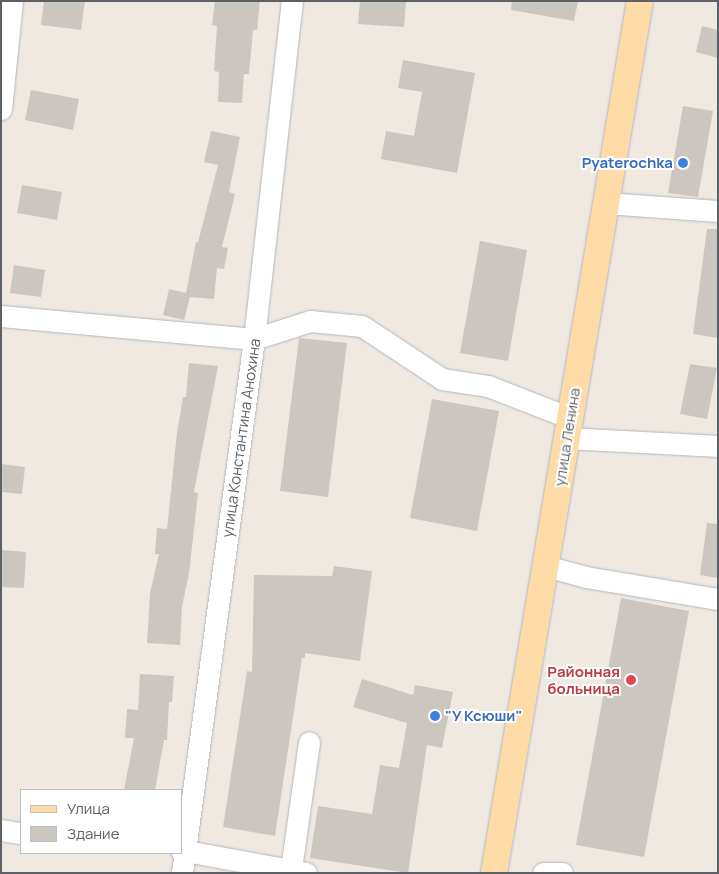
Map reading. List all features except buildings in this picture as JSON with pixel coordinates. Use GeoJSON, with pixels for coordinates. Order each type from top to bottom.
{"type":"FeatureCollection","features":[{"type":"Feature","properties":{"kind":"main road","name":"улица Ленина"},"geometry":{"type":"LineString","coordinates":[[494,873],[640,1]]}},
{"type":"Feature","properties":{"kind":"street"},"geometry":{"type":"LineString","coordinates":[[1,109],[12,1]]}},
{"type":"Feature","properties":{"kind":"street","name":"улица Константина Анохина"},"geometry":{"type":"LineString","coordinates":[[182,873],[254,339],[292,1]]}},
{"type":"Feature","properties":{"kind":"street"},"geometry":{"type":"LineString","coordinates":[[606,203],[718,212]]}},
{"type":"Feature","properties":{"kind":"street"},"geometry":{"type":"LineString","coordinates":[[1,316],[254,339],[310,322],[362,326],[442,379],[488,386],[569,428],[718,446]]}},
{"type":"Feature","properties":{"kind":"street"},"geometry":{"type":"LineString","coordinates":[[546,566],[586,577],[718,599]]}},
{"type":"Feature","properties":{"kind":"street"},"geometry":{"type":"LineString","coordinates":[[184,850],[298,871],[309,742]]}},
{"type":"Feature","properties":{"kind":"street"},"geometry":{"type":"LineString","coordinates":[[1,830],[20,833]]}},
{"type":"Feature","properties":{"kind":"street"},"geometry":{"type":"LineString","coordinates":[[543,873],[562,873]]}},
{"type":"Feature","properties":{"kind":"place","name":"Pyaterochka"},"geometry":{"type":"Point","coordinates":[683,163]}},
{"type":"Feature","properties":{"kind":"place","name":"Районная больница"},"geometry":{"type":"Point","coordinates":[631,680]}},
{"type":"Feature","properties":{"kind":"place","name":"\"У Ксюши\""},"geometry":{"type":"Point","coordinates":[435,716]}}]}
